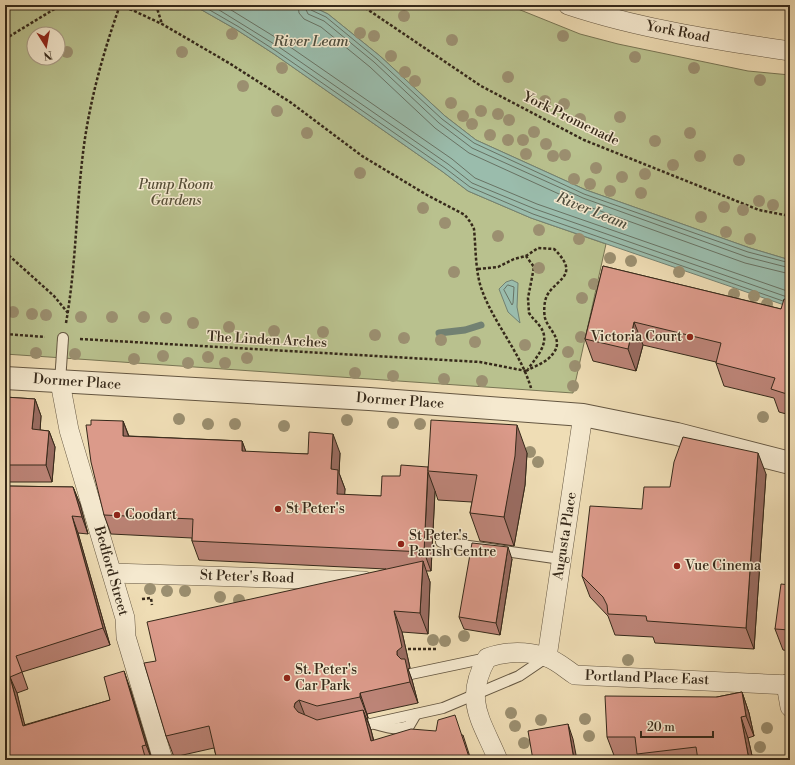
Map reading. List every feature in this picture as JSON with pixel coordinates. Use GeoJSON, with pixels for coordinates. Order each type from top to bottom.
{"type":"FeatureCollection","features":[{"type":"Feature","properties":{"kind":"street","name":"York Road"},"geometry":{"type":"LineString","coordinates":[[568,5],[626,22],[672,32],[790,50]]}},
{"type":"Feature","properties":{"kind":"street","name":"Dormer Place"},"geometry":{"type":"LineString","coordinates":[[5,378],[369,399],[583,415],[677,434],[790,463]]}},
{"type":"Feature","properties":{"kind":"street","name":"Bedford Street"},"geometry":{"type":"LineString","coordinates":[[60,382],[69,430],[125,618],[126,637],[163,760]]}},
{"type":"Feature","properties":{"kind":"street","name":"Augusta Place"},"geometry":{"type":"LineString","coordinates":[[547,657],[583,415]]}},
{"type":"Feature","properties":{"kind":"street"},"geometry":{"type":"LineString","coordinates":[[66,492],[88,493]]}},
{"type":"Feature","properties":{"kind":"street","name":"St Peter's Road"},"geometry":{"type":"LineString","coordinates":[[112,573],[383,582]]}},
{"type":"Feature","properties":{"kind":"street","name":"Portland Place East"},"geometry":{"type":"LineString","coordinates":[[487,658],[517,652],[547,657],[575,675],[788,684]]}},
{"type":"Feature","properties":{"kind":"street"},"geometry":{"type":"LineString","coordinates":[[487,658],[479,673],[474,694],[475,704],[498,760]]}},
{"type":"Feature","properties":{"kind":"street"},"geometry":{"type":"LineString","coordinates":[[788,684],[790,707]]}},
{"type":"Feature","properties":{"kind":"lane"},"geometry":{"type":"LineString","coordinates":[[60,382],[63,338]]}},
{"type":"Feature","properties":{"kind":"lane"},"geometry":{"type":"LineString","coordinates":[[441,542],[561,559]]}},
{"type":"Feature","properties":{"kind":"lane"},"geometry":{"type":"LineString","coordinates":[[344,730],[373,724],[394,730],[409,726],[416,714],[443,708],[519,676],[547,657]]}},
{"type":"Feature","properties":{"kind":"lane"},"geometry":{"type":"LineString","coordinates":[[411,674],[487,658]]}},
{"type":"Feature","properties":{"kind":"path"},"geometry":{"type":"LineString","coordinates":[[5,39],[61,5]]}},
{"type":"Feature","properties":{"kind":"path"},"geometry":{"type":"LineString","coordinates":[[115,5],[162,24],[229,63],[290,102],[362,156],[465,215],[474,229],[482,291],[504,335],[526,371],[531,388]]}},
{"type":"Feature","properties":{"kind":"path"},"geometry":{"type":"LineString","coordinates":[[156,5],[162,24]]}},
{"type":"Feature","properties":{"kind":"path","name":"York Promenade"},"geometry":{"type":"LineString","coordinates":[[361,5],[481,86],[584,140],[760,210],[790,216]]}},
{"type":"Feature","properties":{"kind":"path"},"geometry":{"type":"LineString","coordinates":[[63,338],[68,313],[75,252],[83,153],[106,49],[120,6]]}},
{"type":"Feature","properties":{"kind":"path"},"geometry":{"type":"LineString","coordinates":[[478,269],[498,267],[514,258],[526,256],[538,248],[554,249],[562,256],[566,266],[564,278],[554,288],[545,301],[545,318],[557,336],[556,348],[548,358],[526,371]]}},
{"type":"Feature","properties":{"kind":"path"},"geometry":{"type":"LineString","coordinates":[[5,252],[54,296],[68,313]]}},
{"type":"Feature","properties":{"kind":"path"},"geometry":{"type":"LineString","coordinates":[[526,256],[534,267],[528,298],[529,313],[539,325],[545,336],[543,348],[526,371]]}},
{"type":"Feature","properties":{"kind":"path","name":"The Linden Arches"},"geometry":{"type":"LineString","coordinates":[[5,334],[480,362],[526,371]]}},
{"type":"Feature","properties":{"kind":"path"},"geometry":{"type":"LineString","coordinates":[[401,649],[437,648]]}},
{"type":"Feature","properties":{"kind":"green space","name":"Pump Room Gardens"},"geometry":{"type":"Polygon","coordinates":[[[5,5],[193,5],[237,30],[274,54],[468,191],[531,218],[606,244],[573,393],[5,354],[5,5]]]}},
{"type":"Feature","properties":{"kind":"green space"},"geometry":{"type":"Polygon","coordinates":[[[309,5],[508,5],[580,34],[618,44],[748,71],[790,75],[790,260],[750,248],[586,190],[476,140],[445,116],[380,56],[328,14],[309,5]]]}},
{"type":"Feature","properties":{"kind":"water","name":"River Leam"},"geometry":{"type":"Polygon","coordinates":[[[193,5],[309,5],[328,14],[380,56],[445,116],[476,140],[586,190],[750,248],[790,260],[790,307],[531,218],[468,191],[274,54],[237,30],[193,5]]]}},
{"type":"Feature","properties":{"kind":"water"},"geometry":{"type":"Polygon","coordinates":[[[512,280],[518,283],[517,307],[520,323],[508,312],[499,289],[506,282],[512,280]]]}},
{"type":"Feature","properties":{"kind":"building"},"geometry":{"type":"Polygon","coordinates":[[[603,266],[781,309],[784,299],[790,301],[790,395],[771,389],[775,378],[716,363],[721,343],[634,322],[628,349],[585,339],[603,266]]]}},
{"type":"Feature","properties":{"kind":"building"},"geometry":{"type":"Polygon","coordinates":[[[5,397],[35,399],[32,429],[49,431],[46,465],[5,465],[5,397]]]}},
{"type":"Feature","properties":{"kind":"building"},"geometry":{"type":"Polygon","coordinates":[[[91,420],[123,421],[123,436],[242,441],[242,451],[308,454],[309,432],[333,434],[331,469],[338,470],[337,494],[381,496],[382,476],[400,476],[401,465],[428,467],[424,552],[192,541],[193,519],[104,515],[91,462],[86,425],[91,425],[91,420]]]}},
{"type":"Feature","properties":{"kind":"building"},"geometry":{"type":"Polygon","coordinates":[[[431,420],[517,425],[515,456],[504,517],[470,513],[477,475],[428,471],[431,420]]]}},
{"type":"Feature","properties":{"kind":"building","name":"Vue Cinema"},"geometry":{"type":"Polygon","coordinates":[[[683,437],[758,453],[746,628],[647,621],[646,616],[608,614],[607,605],[603,597],[582,576],[590,506],[642,509],[644,487],[670,487],[674,462],[683,437]]]}},
{"type":"Feature","properties":{"kind":"building"},"geometry":{"type":"Polygon","coordinates":[[[5,486],[73,487],[82,517],[72,516],[103,628],[16,656],[22,672],[10,677],[23,726],[110,700],[104,677],[124,671],[146,745],[142,746],[146,760],[5,760],[5,486]]]}},
{"type":"Feature","properties":{"kind":"building"},"geometry":{"type":"Polygon","coordinates":[[[472,543],[508,547],[496,623],[459,617],[472,543]]]}},
{"type":"Feature","properties":{"kind":"building"},"geometry":{"type":"Polygon","coordinates":[[[423,561],[420,613],[394,611],[402,647],[397,651],[397,655],[401,659],[405,659],[410,682],[360,693],[360,697],[317,706],[299,700],[295,703],[294,707],[298,712],[317,720],[363,710],[371,741],[411,729],[436,731],[438,720],[455,715],[470,760],[217,760],[209,726],[166,736],[144,663],[156,661],[147,622],[423,561]]]}},
{"type":"Feature","properties":{"kind":"building"},"geometry":{"type":"Polygon","coordinates":[[[781,584],[790,585],[790,630],[775,629],[781,584]]]}},
{"type":"Feature","properties":{"kind":"building"},"geometry":{"type":"Polygon","coordinates":[[[742,692],[746,716],[741,717],[749,760],[698,760],[696,747],[637,754],[635,737],[607,737],[605,696],[717,697],[742,692]]]}},
{"type":"Feature","properties":{"kind":"building"},"geometry":{"type":"Polygon","coordinates":[[[568,724],[574,760],[533,760],[528,731],[568,724]]]}},
{"type":"Feature","properties":{"kind":"waterway"},"geometry":{"type":"LineString","coordinates":[[439,333],[465,330],[481,325]]}},
{"type":"Feature","properties":{"kind":"place","name":"Victoria Court"},"geometry":{"type":"Point","coordinates":[690,337]}},
{"type":"Feature","properties":{"kind":"place","name":"St Peter's"},"geometry":{"type":"Point","coordinates":[278,509]}},
{"type":"Feature","properties":{"kind":"place","name":"Coodart"},"geometry":{"type":"Point","coordinates":[117,515]}},
{"type":"Feature","properties":{"kind":"place","name":"St Peter's Parish Centre"},"geometry":{"type":"Point","coordinates":[401,544]}},
{"type":"Feature","properties":{"kind":"place","name":"Vue Cinema"},"geometry":{"type":"Point","coordinates":[677,566]}},
{"type":"Feature","properties":{"kind":"place","name":"St. Peter's Car Park"},"geometry":{"type":"Point","coordinates":[287,678]}}]}
